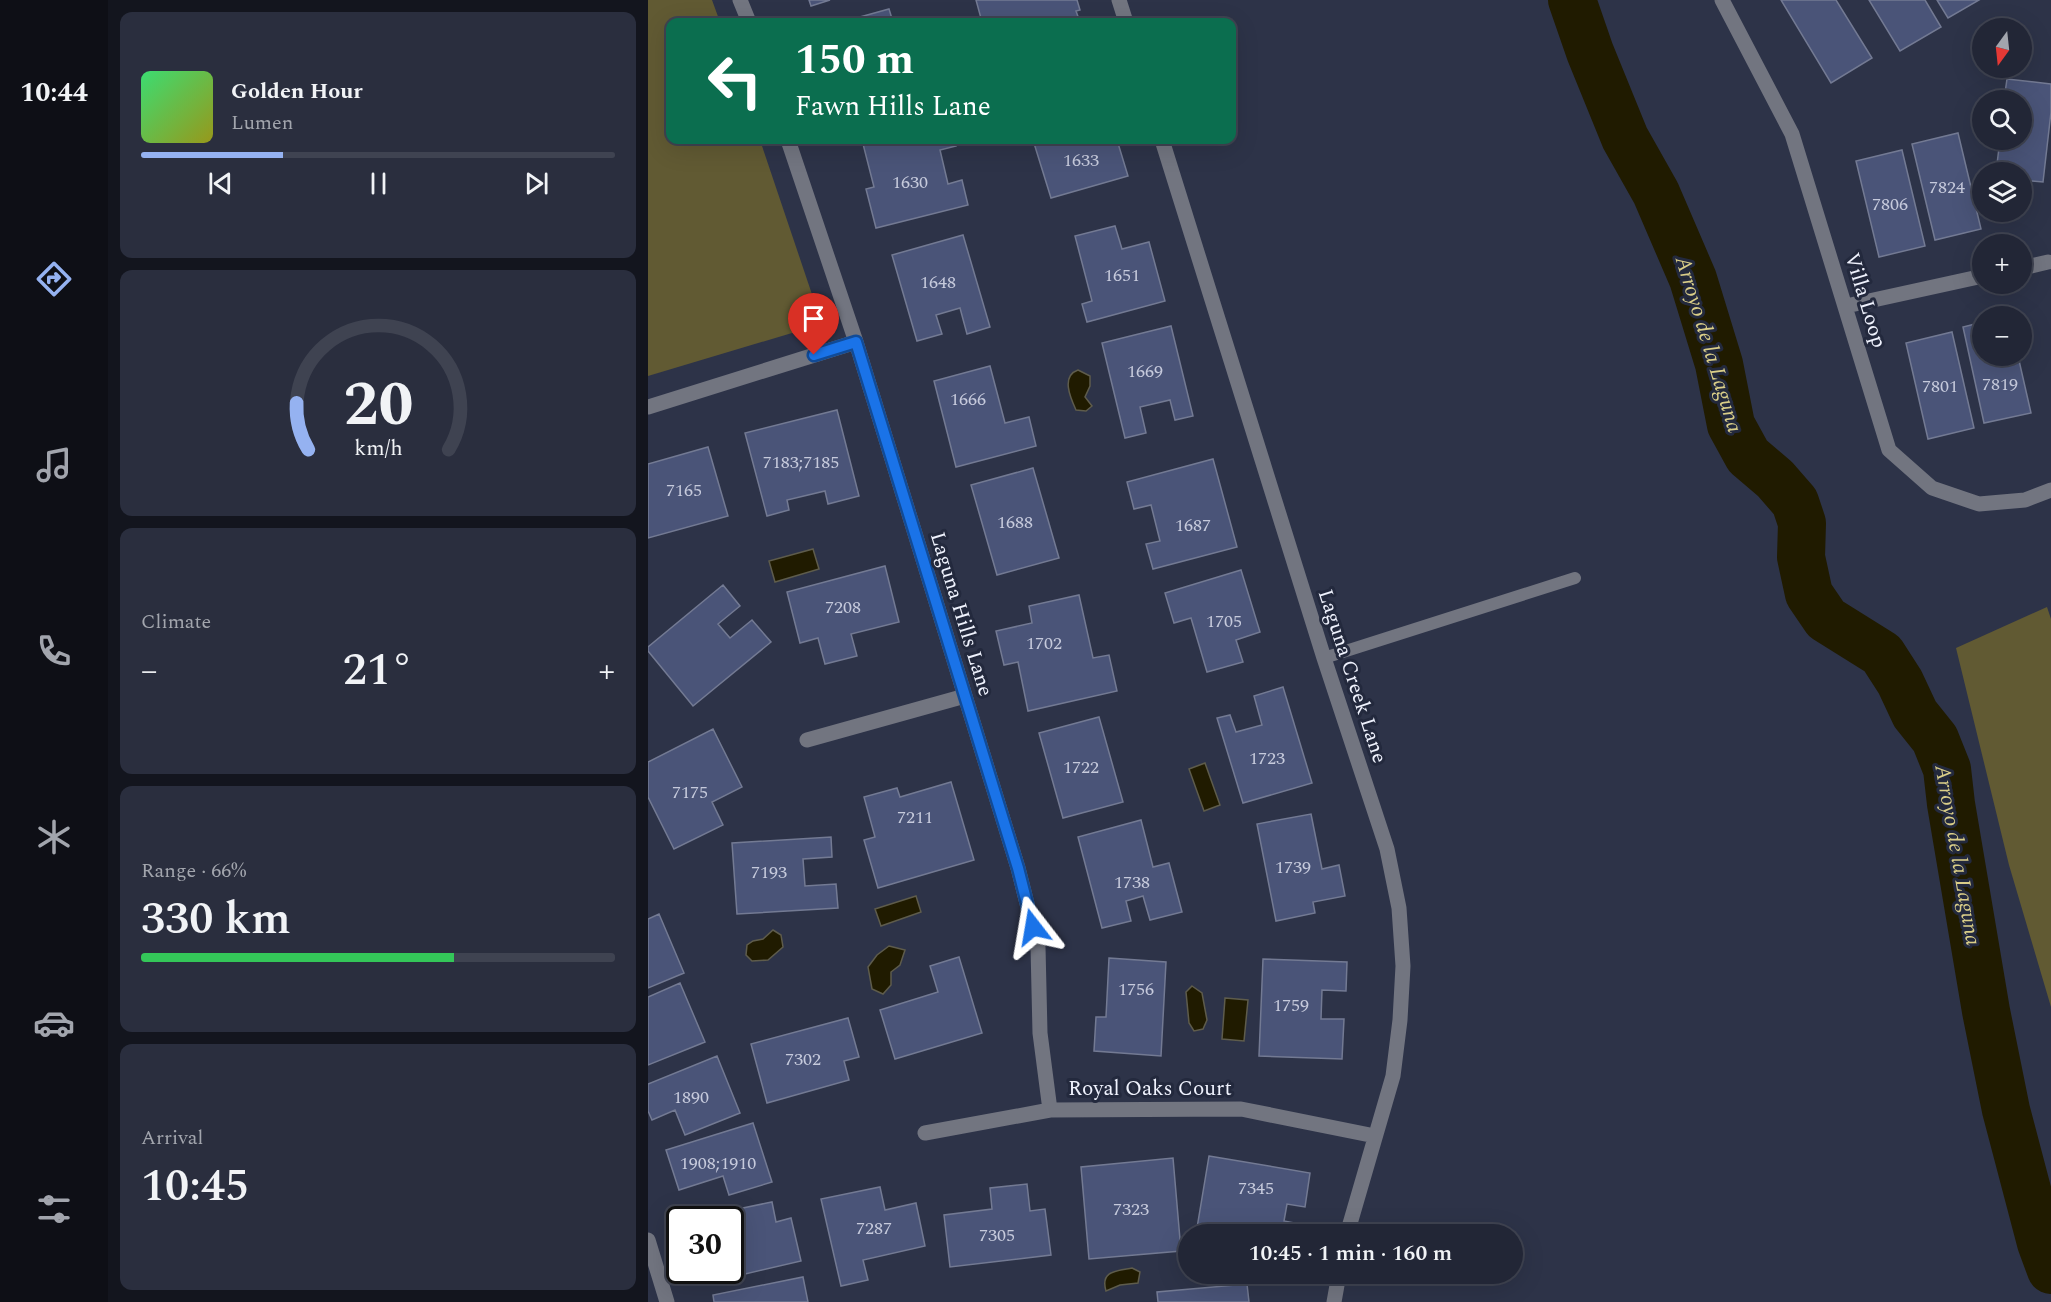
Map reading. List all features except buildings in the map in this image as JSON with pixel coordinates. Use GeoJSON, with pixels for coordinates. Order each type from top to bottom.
{"type":"FeatureCollection","features":[{"type":"Feature","properties":{"kind":"street"},"geometry":{"type":"LineString","coordinates":[[740,0],[747,18]]}},
{"type":"Feature","properties":{"kind":"street"},"geometry":{"type":"LineString","coordinates":[[1119,0],[1125,18]]}},
{"type":"Feature","properties":{"kind":"street","name":"Villa Loop"},"geometry":{"type":"LineString","coordinates":[[1722,0],[1792,134],[1889,450],[1932,488],[1979,504],[2025,501],[2051,490]]}},
{"type":"Feature","properties":{"kind":"street","name":"Laguna Hills Lane"},"geometry":{"type":"LineString","coordinates":[[790,144],[856,342],[1018,868],[1038,947],[1040,1033],[1050,1110]]}},
{"type":"Feature","properties":{"kind":"street","name":"Laguna Creek Lane"},"geometry":{"type":"LineString","coordinates":[[1163,144],[1324,658],[1387,849],[1399,908],[1402,966],[1400,1020],[1393,1076],[1350,1224]]}},
{"type":"Feature","properties":{"kind":"street"},"geometry":{"type":"LineString","coordinates":[[2032,266],[2048,262]]}},
{"type":"Feature","properties":{"kind":"street"},"geometry":{"type":"LineString","coordinates":[[1846,306],[1972,278]]}},
{"type":"Feature","properties":{"kind":"street"},"geometry":{"type":"LineString","coordinates":[[648,407],[856,342]]}},
{"type":"Feature","properties":{"kind":"street"},"geometry":{"type":"LineString","coordinates":[[807,740],[965,696]]}},
{"type":"Feature","properties":{"kind":"street","name":"Royal Oaks Court"},"geometry":{"type":"LineString","coordinates":[[925,1133],[1050,1110],[1241,1109],[1375,1136]]}},
{"type":"Feature","properties":{"kind":"street"},"geometry":{"type":"LineString","coordinates":[[648,1240],[667,1302]]}},
{"type":"Feature","properties":{"kind":"street"},"geometry":{"type":"LineString","coordinates":[[1334,1302],[1337,1284]]}},
{"type":"Feature","properties":{"kind":"lane"},"geometry":{"type":"LineString","coordinates":[[1324,658],[1575,578]]}},
{"type":"Feature","properties":{"kind":"shaded area"},"geometry":{"type":"Polygon","coordinates":[[[648,0],[712,0],[719,18],[666,18],[666,144],[761,144],[822,324],[648,376],[648,0]]]}},
{"type":"Feature","properties":{"kind":"shaded area"},"geometry":{"type":"Polygon","coordinates":[[[1078,370],[1090,376],[1090,386],[1085,397],[1092,406],[1086,411],[1076,410],[1068,387],[1070,377],[1078,370]]]}},
{"type":"Feature","properties":{"kind":"shaded area"},"geometry":{"type":"Polygon","coordinates":[[[813,549],[819,569],[775,582],[769,561],[813,549]]]}},
{"type":"Feature","properties":{"kind":"shaded area"},"geometry":{"type":"Polygon","coordinates":[[[2047,607],[2051,619],[2051,1007],[2009,865],[1956,648],[2047,607]]]}},
{"type":"Feature","properties":{"kind":"shaded area"},"geometry":{"type":"Polygon","coordinates":[[[1205,763],[1220,805],[1204,811],[1189,769],[1205,763]]]}},
{"type":"Feature","properties":{"kind":"shaded area"},"geometry":{"type":"Polygon","coordinates":[[[916,896],[921,912],[881,926],[875,909],[916,896]]]}},
{"type":"Feature","properties":{"kind":"shaded area"},"geometry":{"type":"Polygon","coordinates":[[[773,930],[781,935],[783,947],[768,960],[752,961],[746,955],[747,945],[763,939],[773,930]]]}},
{"type":"Feature","properties":{"kind":"shaded area"},"geometry":{"type":"Polygon","coordinates":[[[889,946],[905,950],[900,965],[891,972],[891,985],[883,994],[872,989],[868,967],[877,955],[889,946]]]}},
{"type":"Feature","properties":{"kind":"shaded area"},"geometry":{"type":"Polygon","coordinates":[[[1192,986],[1202,993],[1207,1020],[1203,1029],[1194,1031],[1189,1023],[1186,992],[1192,986]]]}},
{"type":"Feature","properties":{"kind":"shaded area"},"geometry":{"type":"Polygon","coordinates":[[[1225,998],[1248,1000],[1244,1041],[1222,1039],[1225,998]]]}},
{"type":"Feature","properties":{"kind":"shaded area"},"geometry":{"type":"Polygon","coordinates":[[[1132,1268],[1140,1272],[1138,1283],[1120,1285],[1106,1291],[1107,1276],[1115,1271],[1132,1268]]]}},
{"type":"Feature","properties":{"kind":"waterway","name":"Arroyo de la Laguna"},"geometry":{"type":"LineString","coordinates":[[1572,0],[1590,52],[1625,138],[1656,193],[1693,279],[1719,364],[1731,425],[1748,456],[1775,479],[1795,502],[1802,523],[1801,557],[1809,594],[1826,619],[1882,654],[1900,682],[1915,714],[1935,739],[1947,769],[1986,1011],[2006,1110],[2041,1243],[2051,1270]]}},
{"type":"Feature","properties":{"kind":"route"},"geometry":{"type":"LineString","coordinates":[[814,355],[856,342],[1018,868],[1033,927]]}}]}
